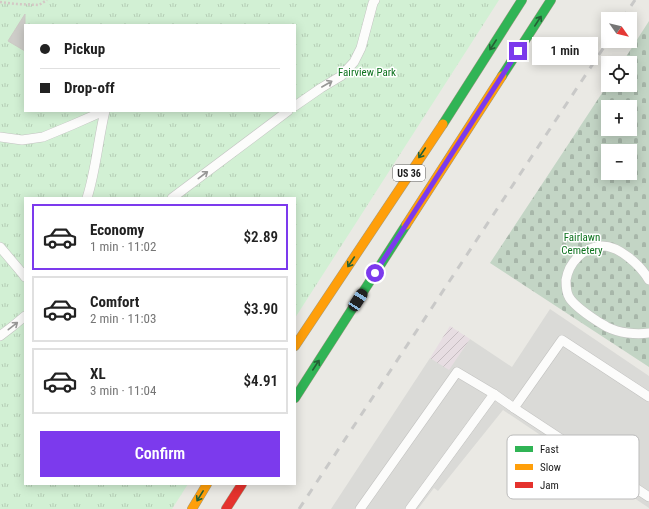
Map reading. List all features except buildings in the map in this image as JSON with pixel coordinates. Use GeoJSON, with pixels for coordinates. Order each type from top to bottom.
{"type":"FeatureCollection","features":[{"type":"Feature","properties":{"kind":"main road","name":"US 36"},"geometry":{"type":"LineString","coordinates":[[296,344],[465,90],[522,0]]}},
{"type":"Feature","properties":{"kind":"main road","name":"US 36"},"geometry":{"type":"LineString","coordinates":[[296,396],[551,0]]}},
{"type":"Feature","properties":{"kind":"main road"},"geometry":{"type":"LineString","coordinates":[[192,509],[207,485]]}},
{"type":"Feature","properties":{"kind":"main road"},"geometry":{"type":"LineString","coordinates":[[226,509],[241,485]]}},
{"type":"Feature","properties":{"kind":"lane"},"geometry":{"type":"LineString","coordinates":[[296,105],[341,76],[354,62],[362,48],[375,0]]}},
{"type":"Feature","properties":{"kind":"lane"},"geometry":{"type":"LineString","coordinates":[[0,137],[22,140],[43,136],[102,112]]}},
{"type":"Feature","properties":{"kind":"lane"},"geometry":{"type":"LineString","coordinates":[[87,197],[104,112]]}},
{"type":"Feature","properties":{"kind":"lane"},"geometry":{"type":"LineString","coordinates":[[173,197],[282,113]]}},
{"type":"Feature","properties":{"kind":"lane"},"geometry":{"type":"LineString","coordinates":[[649,280],[641,269],[624,254],[614,249],[602,246],[591,249],[580,255],[570,266],[567,274],[566,286],[568,297],[578,307],[608,328],[635,334],[649,333]]}},
{"type":"Feature","properties":{"kind":"lane"},"geometry":{"type":"LineString","coordinates":[[0,247],[24,276]]}},
{"type":"Feature","properties":{"kind":"lane"},"geometry":{"type":"LineString","coordinates":[[0,336],[24,317]]}},
{"type":"Feature","properties":{"kind":"lane"},"geometry":{"type":"LineString","coordinates":[[514,408],[562,340],[649,397]]}},
{"type":"Feature","properties":{"kind":"lane"},"geometry":{"type":"LineString","coordinates":[[360,509],[457,372],[494,394],[554,435]]}},
{"type":"Feature","properties":{"kind":"lane"},"geometry":{"type":"LineString","coordinates":[[410,509],[494,394]]}},
{"type":"Feature","properties":{"kind":"lane"},"geometry":{"type":"LineString","coordinates":[[639,491],[649,498]]}},
{"type":"Feature","properties":{"kind":"path"},"geometry":{"type":"LineString","coordinates":[[0,2],[39,5],[47,0]]}},
{"type":"Feature","properties":{"kind":"shaded area"},"geometry":{"type":"Polygon","coordinates":[[[550,309],[649,376],[649,508],[636,499],[639,499],[639,435],[540,435],[503,410],[438,491],[434,488],[418,509],[331,509],[430,358],[449,370],[470,339],[512,367],[550,309]]]}},
{"type":"Feature","properties":{"kind":"shaded area"},"geometry":{"type":"Polygon","coordinates":[[[450,326],[470,339],[449,371],[430,358],[450,326]]]}},
{"type":"Feature","properties":{"kind":"green space","name":"Fairview Park"},"geometry":{"type":"Polygon","coordinates":[[[0,0],[499,0],[296,316],[296,197],[24,197],[24,485],[187,485],[172,509],[0,509],[0,0]]]}},
{"type":"Feature","properties":{"kind":"green space","name":"Fairlawn Cemetery"},"geometry":{"type":"Polygon","coordinates":[[[649,21],[649,367],[490,263],[603,92],[637,92],[637,56],[626,56],[632,48],[637,48],[637,40],[649,21]]]}},
{"type":"Feature","properties":{"kind":"railway"},"geometry":{"type":"LineString","coordinates":[[627,12],[635,0]]}},
{"type":"Feature","properties":{"kind":"railway"},"geometry":{"type":"LineString","coordinates":[[299,509],[603,48]]}},
{"type":"Feature","properties":{"kind":"traffic: fast"},"geometry":{"type":"LineString","coordinates":[[443,124],[522,0]]}},
{"type":"Feature","properties":{"kind":"traffic: fast"},"geometry":{"type":"LineString","coordinates":[[502,76],[551,0]]}},
{"type":"Feature","properties":{"kind":"traffic: fast"},"geometry":{"type":"LineString","coordinates":[[296,396],[406,225]]}},
{"type":"Feature","properties":{"kind":"traffic: slow"},"geometry":{"type":"LineString","coordinates":[[406,225],[502,76]]}},
{"type":"Feature","properties":{"kind":"traffic: slow"},"geometry":{"type":"LineString","coordinates":[[296,344],[443,124]]}},
{"type":"Feature","properties":{"kind":"traffic: slow"},"geometry":{"type":"LineString","coordinates":[[192,509],[206,485]]}},
{"type":"Feature","properties":{"kind":"traffic: jam"},"geometry":{"type":"LineString","coordinates":[[226,509],[241,485]]}},
{"type":"Feature","properties":{"kind":"route"},"geometry":{"type":"LineString","coordinates":[[375,273],[518,51]]}}]}
